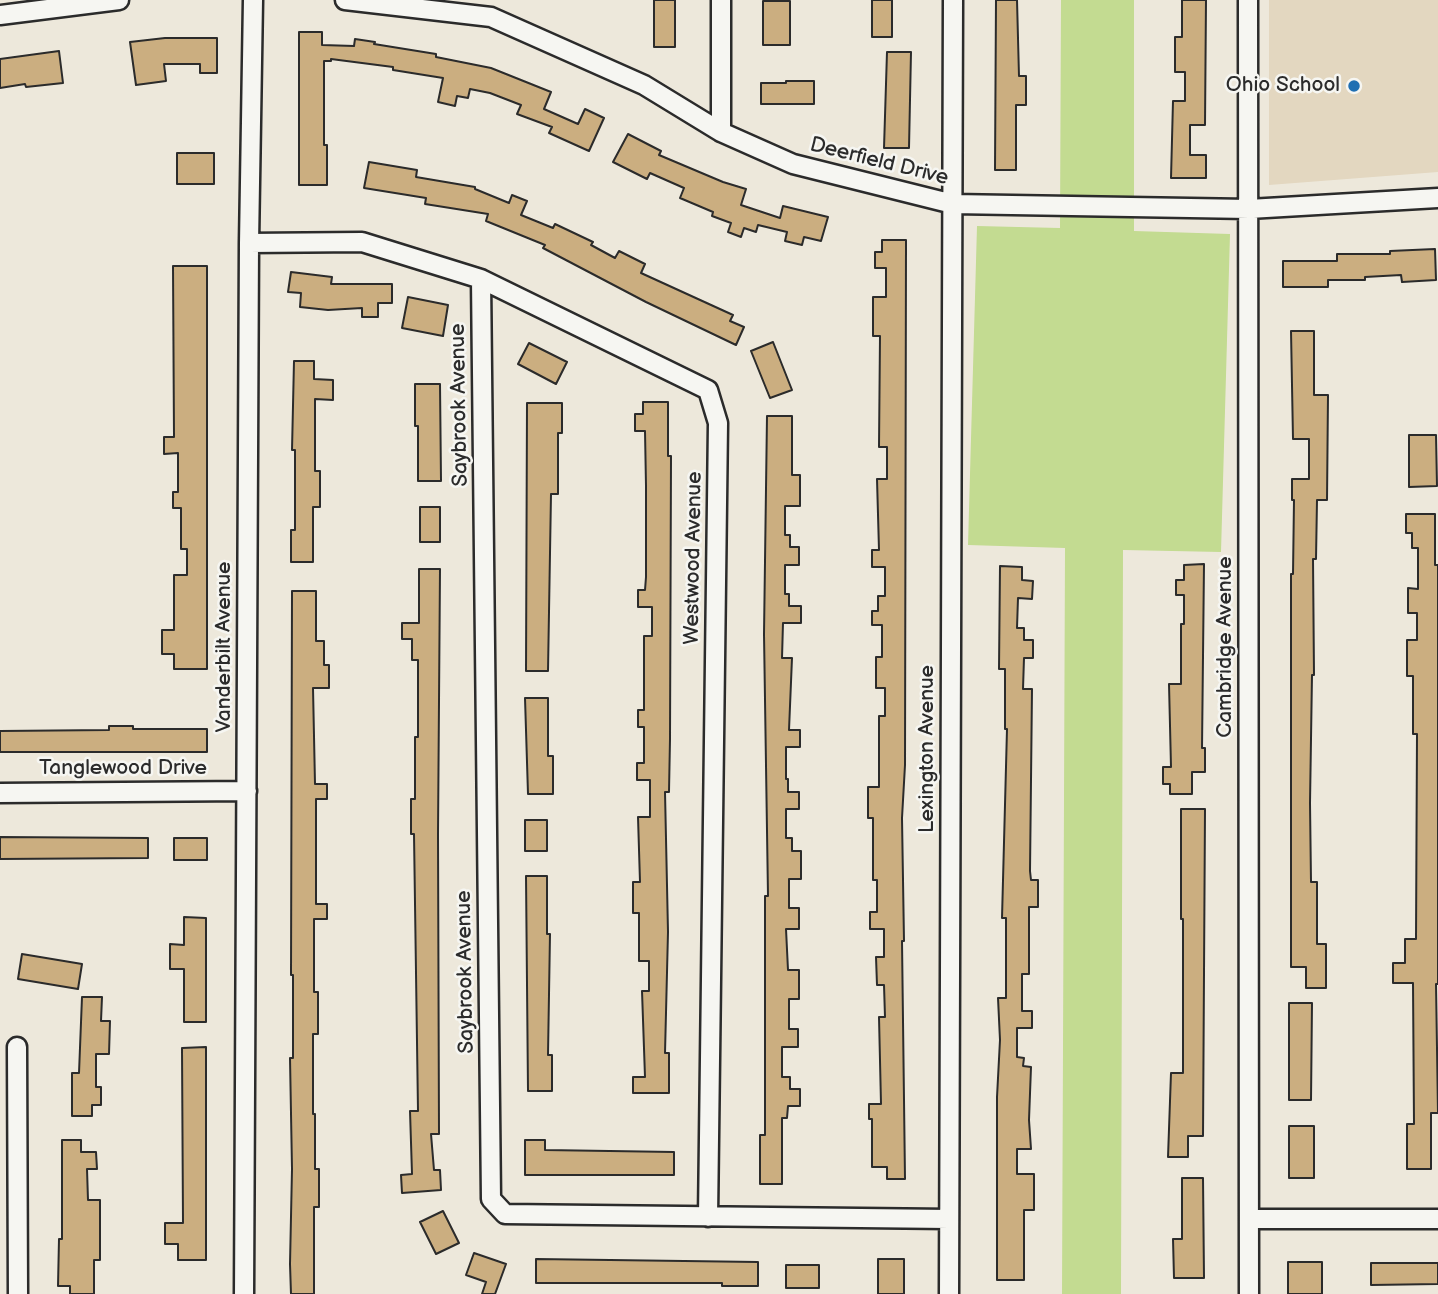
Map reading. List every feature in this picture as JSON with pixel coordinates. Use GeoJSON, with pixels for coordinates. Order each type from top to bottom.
{"type":"FeatureCollection","features":[{"type":"Feature","properties":{"kind":"street"},"geometry":{"type":"LineString","coordinates":[[0,15],[119,0]]}},
{"type":"Feature","properties":{"kind":"street","name":"Vanderbilt Avenue"},"geometry":{"type":"LineString","coordinates":[[244,1294],[249,243],[253,0]]}},
{"type":"Feature","properties":{"kind":"street","name":"Deerfield Drive"},"geometry":{"type":"LineString","coordinates":[[345,0],[491,9],[645,85],[721,132],[793,164],[953,204],[1249,209],[1438,198]]}},
{"type":"Feature","properties":{"kind":"street"},"geometry":{"type":"LineString","coordinates":[[721,132],[722,0]]}},
{"type":"Feature","properties":{"kind":"street","name":"Lexington Avenue"},"geometry":{"type":"LineString","coordinates":[[949,1294],[953,0]]}},
{"type":"Feature","properties":{"kind":"street","name":"Cambridge Avenue"},"geometry":{"type":"LineString","coordinates":[[1248,0],[1249,1294]]}},
{"type":"Feature","properties":{"kind":"street","name":"Westwood Avenue"},"geometry":{"type":"LineString","coordinates":[[249,243],[362,242],[481,279],[708,390],[718,423],[708,1217]]}},
{"type":"Feature","properties":{"kind":"street","name":"Saybrook Avenue"},"geometry":{"type":"LineString","coordinates":[[481,279],[491,1199],[505,1214],[949,1219]]}},
{"type":"Feature","properties":{"kind":"street","name":"Tanglewood Drive"},"geometry":{"type":"LineString","coordinates":[[0,793],[247,791]]}},
{"type":"Feature","properties":{"kind":"street"},"geometry":{"type":"LineString","coordinates":[[17,1047],[18,1294]]}},
{"type":"Feature","properties":{"kind":"street"},"geometry":{"type":"LineString","coordinates":[[1249,1219],[1438,1219]]}},
{"type":"Feature","properties":{"kind":"shaded area","name":"Ohio School"},"geometry":{"type":"Polygon","coordinates":[[[1269,0],[1438,0],[1438,172],[1269,185],[1269,0]]]}},
{"type":"Feature","properties":{"kind":"green space"},"geometry":{"type":"Polygon","coordinates":[[[1061,0],[1134,0],[1134,231],[1230,234],[1221,552],[1123,550],[1121,1294],[1062,1294],[1065,548],[968,545],[977,226],[1060,228],[1061,0]]]}},
{"type":"Feature","properties":{"kind":"building"},"geometry":{"type":"Polygon","coordinates":[[[654,0],[675,0],[675,47],[654,47],[654,0]]]}},
{"type":"Feature","properties":{"kind":"building"},"geometry":{"type":"Polygon","coordinates":[[[872,0],[892,0],[892,37],[872,37],[872,0]]]}},
{"type":"Feature","properties":{"kind":"building"},"geometry":{"type":"Polygon","coordinates":[[[996,0],[1017,0],[1019,76],[1026,76],[1026,105],[1016,105],[1016,170],[995,170],[996,0]]]}},
{"type":"Feature","properties":{"kind":"building"},"geometry":{"type":"Polygon","coordinates":[[[1182,0],[1206,0],[1205,125],[1190,125],[1190,155],[1206,155],[1206,178],[1171,178],[1173,101],[1185,101],[1185,72],[1175,72],[1175,37],[1182,37],[1182,0]]]}},
{"type":"Feature","properties":{"kind":"building"},"geometry":{"type":"Polygon","coordinates":[[[763,1],[790,1],[790,45],[763,45],[763,1]]]}},
{"type":"Feature","properties":{"kind":"building"},"geometry":{"type":"Polygon","coordinates":[[[299,32],[322,32],[322,45],[354,46],[355,39],[436,54],[436,57],[491,68],[551,92],[544,109],[578,124],[585,109],[604,118],[589,151],[549,133],[552,127],[517,114],[521,105],[490,93],[470,89],[468,98],[457,96],[455,106],[438,102],[443,78],[393,70],[393,67],[331,59],[324,61],[327,185],[299,185],[299,32]]]}},
{"type":"Feature","properties":{"kind":"building"},"geometry":{"type":"Polygon","coordinates":[[[165,38],[217,38],[217,73],[200,73],[200,64],[164,64],[166,81],[136,85],[130,42],[165,38]]]}},
{"type":"Feature","properties":{"kind":"building"},"geometry":{"type":"Polygon","coordinates":[[[59,51],[63,83],[0,88],[0,59],[59,51]]]}},
{"type":"Feature","properties":{"kind":"building"},"geometry":{"type":"Polygon","coordinates":[[[887,52],[911,52],[909,148],[884,148],[887,52]]]}},
{"type":"Feature","properties":{"kind":"building"},"geometry":{"type":"Polygon","coordinates":[[[814,81],[814,104],[761,104],[761,83],[814,81]]]}},
{"type":"Feature","properties":{"kind":"building"},"geometry":{"type":"Polygon","coordinates":[[[628,134],[661,151],[659,155],[746,189],[741,205],[780,218],[783,206],[828,217],[821,241],[804,237],[802,245],[785,241],[787,232],[758,225],[756,232],[744,228],[741,237],[728,232],[731,223],[680,198],[684,188],[650,173],[647,179],[613,162],[628,134]]]}},
{"type":"Feature","properties":{"kind":"building"},"geometry":{"type":"Polygon","coordinates":[[[177,153],[214,153],[214,184],[177,184],[177,153]]]}},
{"type":"Feature","properties":{"kind":"building"},"geometry":{"type":"Polygon","coordinates":[[[369,162],[417,170],[416,177],[475,187],[509,203],[512,195],[527,201],[521,215],[553,228],[555,224],[593,242],[591,245],[615,258],[619,251],[645,264],[641,273],[733,315],[730,321],[744,327],[736,345],[646,302],[543,248],[545,245],[486,221],[488,214],[425,204],[426,198],[364,188],[369,162]]]}},
{"type":"Feature","properties":{"kind":"building"},"geometry":{"type":"Polygon","coordinates":[[[882,240],[906,240],[905,765],[902,818],[905,1179],[887,1179],[887,1167],[872,1167],[872,1119],[869,1119],[869,1104],[881,1104],[879,1017],[885,1017],[884,985],[877,985],[876,957],[884,957],[884,929],[870,929],[870,912],[877,912],[877,880],[873,880],[873,818],[868,818],[868,787],[879,787],[879,716],[885,716],[885,688],[876,688],[876,657],[882,657],[882,625],[872,625],[872,611],[878,611],[878,596],[885,596],[885,567],[872,567],[872,550],[879,550],[877,479],[887,479],[887,447],[879,447],[880,336],[873,336],[873,297],[886,297],[886,268],[875,268],[875,252],[882,252],[882,240]]]}},
{"type":"Feature","properties":{"kind":"building"},"geometry":{"type":"Polygon","coordinates":[[[1435,249],[1436,280],[1402,282],[1401,275],[1365,277],[1365,280],[1328,280],[1328,287],[1283,287],[1283,261],[1337,261],[1337,254],[1390,254],[1390,251],[1435,249]]]}},
{"type":"Feature","properties":{"kind":"building"},"geometry":{"type":"Polygon","coordinates":[[[173,266],[207,266],[207,669],[174,669],[174,654],[162,654],[162,630],[174,630],[174,575],[187,575],[187,549],[181,549],[181,508],[173,508],[173,492],[178,492],[178,453],[164,454],[164,437],[174,437],[173,266]]]}},
{"type":"Feature","properties":{"kind":"building"},"geometry":{"type":"Polygon","coordinates":[[[291,272],[332,277],[331,284],[392,284],[392,303],[378,303],[378,317],[362,317],[362,308],[328,310],[300,307],[301,293],[288,292],[291,272]]]}},
{"type":"Feature","properties":{"kind":"building"},"geometry":{"type":"Polygon","coordinates":[[[408,297],[448,305],[443,336],[402,328],[408,297]]]}},
{"type":"Feature","properties":{"kind":"building"},"geometry":{"type":"Polygon","coordinates":[[[1291,331],[1314,331],[1314,395],[1328,395],[1327,500],[1317,500],[1316,559],[1313,559],[1314,675],[1310,803],[1311,882],[1317,882],[1317,944],[1326,944],[1326,988],[1306,988],[1306,967],[1291,967],[1292,479],[1309,479],[1309,439],[1293,439],[1291,331]]]}},
{"type":"Feature","properties":{"kind":"building"},"geometry":{"type":"Polygon","coordinates":[[[773,342],[792,390],[770,398],[751,351],[773,342]]]}},
{"type":"Feature","properties":{"kind":"building"},"geometry":{"type":"Polygon","coordinates":[[[529,343],[567,362],[556,384],[518,364],[529,343]]]}},
{"type":"Feature","properties":{"kind":"building"},"geometry":{"type":"Polygon","coordinates":[[[294,361],[314,361],[314,379],[333,380],[333,400],[315,399],[315,471],[320,471],[320,507],[313,507],[313,562],[291,562],[291,530],[295,530],[295,450],[292,450],[294,361]]]}},
{"type":"Feature","properties":{"kind":"building"},"geometry":{"type":"Polygon","coordinates":[[[415,384],[440,384],[441,481],[418,481],[415,384]]]}},
{"type":"Feature","properties":{"kind":"building"},"geometry":{"type":"Polygon","coordinates":[[[643,402],[668,402],[668,456],[671,456],[670,739],[669,792],[665,792],[668,932],[665,1053],[669,1053],[669,1093],[633,1093],[633,1077],[645,1077],[642,991],[649,991],[649,961],[639,961],[639,913],[633,913],[633,882],[640,882],[638,817],[650,817],[650,780],[637,780],[637,763],[644,763],[644,727],[638,727],[638,710],[644,710],[644,636],[652,636],[652,607],[638,607],[638,590],[645,590],[646,577],[646,486],[645,431],[635,431],[635,414],[643,414],[643,402]]]}},
{"type":"Feature","properties":{"kind":"building"},"geometry":{"type":"Polygon","coordinates":[[[527,403],[562,403],[562,433],[558,433],[558,494],[551,494],[548,671],[526,671],[527,403]]]}},
{"type":"Feature","properties":{"kind":"building"},"geometry":{"type":"Polygon","coordinates":[[[767,416],[792,416],[792,475],[800,475],[800,506],[785,506],[785,535],[790,535],[790,547],[799,547],[799,565],[785,565],[785,594],[789,594],[789,606],[801,606],[801,623],[783,623],[782,658],[792,658],[789,730],[800,730],[800,747],[786,747],[788,792],[799,792],[799,809],[786,809],[786,838],[792,838],[792,851],[801,851],[801,879],[789,879],[789,908],[799,908],[799,929],[786,929],[788,970],[799,970],[799,999],[789,999],[789,1029],[798,1029],[798,1047],[782,1047],[782,1077],[790,1077],[790,1089],[800,1089],[800,1106],[788,1106],[787,1118],[782,1118],[782,1184],[760,1184],[760,1135],[765,1135],[765,896],[768,896],[764,634],[767,416]]]}},
{"type":"Feature","properties":{"kind":"building"},"geometry":{"type":"Polygon","coordinates":[[[1409,435],[1436,435],[1437,486],[1409,487],[1409,435]]]}},
{"type":"Feature","properties":{"kind":"building"},"geometry":{"type":"Polygon","coordinates":[[[420,507],[440,507],[440,542],[420,542],[420,507]]]}},
{"type":"Feature","properties":{"kind":"building"},"geometry":{"type":"Polygon","coordinates":[[[1406,514],[1435,514],[1435,565],[1438,565],[1438,1113],[1431,1113],[1431,1169],[1407,1169],[1407,1124],[1414,1124],[1413,983],[1393,983],[1393,963],[1405,963],[1405,939],[1416,939],[1417,734],[1413,734],[1413,676],[1407,676],[1407,640],[1417,640],[1417,613],[1408,613],[1408,588],[1418,589],[1418,548],[1412,548],[1412,533],[1406,533],[1406,514]]]}},
{"type":"Feature","properties":{"kind":"building"},"geometry":{"type":"Polygon","coordinates":[[[1204,564],[1202,748],[1205,748],[1205,772],[1192,772],[1192,794],[1170,794],[1170,784],[1163,784],[1163,767],[1171,767],[1169,684],[1181,684],[1181,624],[1184,624],[1184,595],[1176,595],[1176,580],[1184,580],[1184,565],[1204,564]]]}},
{"type":"Feature","properties":{"kind":"building"},"geometry":{"type":"Polygon","coordinates":[[[1000,566],[1022,567],[1022,580],[1033,581],[1032,599],[1018,598],[1017,628],[1024,628],[1024,640],[1033,640],[1033,658],[1024,658],[1023,689],[1032,689],[1030,871],[1031,880],[1038,880],[1038,907],[1029,907],[1029,974],[1022,974],[1022,1011],[1032,1011],[1032,1028],[1017,1028],[1017,1057],[1024,1058],[1023,1066],[1031,1067],[1031,1149],[1017,1149],[1017,1174],[1034,1174],[1034,1210],[1024,1210],[1024,1280],[997,1280],[997,1097],[1000,1040],[998,998],[1006,998],[1006,918],[1002,918],[1007,729],[1005,669],[999,669],[1000,566]]]}},
{"type":"Feature","properties":{"kind":"building"},"geometry":{"type":"Polygon","coordinates":[[[419,569],[440,569],[439,1134],[431,1134],[434,1170],[440,1170],[441,1190],[402,1193],[401,1175],[412,1174],[410,1111],[418,1111],[414,834],[411,834],[411,799],[415,799],[418,660],[412,660],[412,639],[402,639],[402,623],[419,623],[419,569]]]}},
{"type":"Feature","properties":{"kind":"building"},"geometry":{"type":"Polygon","coordinates":[[[292,591],[316,591],[316,641],[324,641],[324,665],[329,665],[329,688],[313,688],[315,784],[327,784],[327,799],[316,799],[316,904],[327,904],[327,919],[314,919],[314,992],[318,992],[318,1034],[313,1034],[313,1114],[315,1169],[319,1169],[319,1207],[314,1207],[314,1294],[291,1294],[290,1264],[290,1058],[293,1058],[292,591]]]}},
{"type":"Feature","properties":{"kind":"building"},"geometry":{"type":"Polygon","coordinates":[[[525,698],[548,698],[548,756],[553,756],[553,794],[528,794],[525,698]]]}},
{"type":"Feature","properties":{"kind":"building"},"geometry":{"type":"Polygon","coordinates":[[[109,726],[133,726],[133,729],[207,729],[207,752],[0,752],[0,731],[109,730],[109,726]]]}},
{"type":"Feature","properties":{"kind":"building"},"geometry":{"type":"Polygon","coordinates":[[[1181,809],[1205,809],[1203,1136],[1188,1136],[1188,1157],[1168,1157],[1171,1073],[1183,1073],[1181,809]]]}},
{"type":"Feature","properties":{"kind":"building"},"geometry":{"type":"Polygon","coordinates":[[[525,820],[547,820],[547,851],[525,851],[525,820]]]}},
{"type":"Feature","properties":{"kind":"building"},"geometry":{"type":"Polygon","coordinates":[[[0,837],[148,838],[148,858],[0,859],[0,837]]]}},
{"type":"Feature","properties":{"kind":"building"},"geometry":{"type":"Polygon","coordinates":[[[174,838],[207,838],[207,860],[174,860],[174,838]]]}},
{"type":"Feature","properties":{"kind":"building"},"geometry":{"type":"Polygon","coordinates":[[[526,876],[547,876],[547,934],[550,934],[548,1055],[552,1055],[552,1091],[528,1091],[526,876]]]}},
{"type":"Feature","properties":{"kind":"building"},"geometry":{"type":"Polygon","coordinates":[[[184,917],[206,918],[206,1022],[184,1022],[184,969],[170,969],[170,944],[184,945],[184,917]]]}},
{"type":"Feature","properties":{"kind":"building"},"geometry":{"type":"Polygon","coordinates":[[[22,954],[82,964],[78,989],[18,979],[22,954]]]}},
{"type":"Feature","properties":{"kind":"building"},"geometry":{"type":"Polygon","coordinates":[[[82,997],[102,997],[101,1021],[110,1021],[109,1054],[96,1054],[96,1087],[101,1087],[101,1105],[92,1105],[92,1116],[72,1116],[72,1073],[79,1073],[82,997]]]}},
{"type":"Feature","properties":{"kind":"building"},"geometry":{"type":"Polygon","coordinates":[[[1289,1003],[1312,1003],[1311,1100],[1289,1100],[1289,1003]]]}},
{"type":"Feature","properties":{"kind":"building"},"geometry":{"type":"Polygon","coordinates":[[[206,1047],[206,1260],[178,1260],[178,1244],[165,1244],[165,1223],[183,1223],[182,1048],[206,1047]]]}},
{"type":"Feature","properties":{"kind":"building"},"geometry":{"type":"Polygon","coordinates":[[[1289,1126],[1314,1126],[1314,1178],[1289,1178],[1289,1126]]]}},
{"type":"Feature","properties":{"kind":"building"},"geometry":{"type":"Polygon","coordinates":[[[62,1140],[81,1140],[81,1152],[96,1152],[97,1169],[87,1169],[88,1200],[100,1200],[100,1260],[94,1260],[94,1294],[70,1294],[70,1286],[58,1286],[59,1239],[62,1239],[62,1140]]]}},
{"type":"Feature","properties":{"kind":"building"},"geometry":{"type":"Polygon","coordinates":[[[525,1140],[545,1140],[545,1150],[674,1152],[674,1175],[525,1175],[525,1140]]]}},
{"type":"Feature","properties":{"kind":"building"},"geometry":{"type":"Polygon","coordinates":[[[1182,1178],[1203,1178],[1204,1278],[1174,1278],[1173,1239],[1182,1239],[1182,1178]]]}},
{"type":"Feature","properties":{"kind":"building"},"geometry":{"type":"Polygon","coordinates":[[[443,1211],[459,1243],[436,1254],[420,1222],[443,1211]]]}},
{"type":"Feature","properties":{"kind":"building"},"geometry":{"type":"Polygon","coordinates":[[[474,1253],[506,1264],[495,1294],[482,1294],[486,1282],[466,1275],[474,1253]]]}},
{"type":"Feature","properties":{"kind":"building"},"geometry":{"type":"Polygon","coordinates":[[[536,1259],[758,1262],[758,1286],[722,1286],[722,1283],[536,1283],[536,1259]]]}},
{"type":"Feature","properties":{"kind":"building"},"geometry":{"type":"Polygon","coordinates":[[[878,1259],[904,1259],[904,1294],[878,1294],[878,1259]]]}},
{"type":"Feature","properties":{"kind":"building"},"geometry":{"type":"Polygon","coordinates":[[[1288,1262],[1322,1262],[1322,1294],[1288,1294],[1288,1262]]]}},
{"type":"Feature","properties":{"kind":"building"},"geometry":{"type":"Polygon","coordinates":[[[1371,1263],[1438,1263],[1438,1284],[1371,1285],[1371,1263]]]}},
{"type":"Feature","properties":{"kind":"building"},"geometry":{"type":"Polygon","coordinates":[[[786,1265],[819,1265],[819,1288],[786,1288],[786,1265]]]}},
{"type":"Feature","properties":{"kind":"place","name":"Ohio School"},"geometry":{"type":"Point","coordinates":[1354,86]}}]}
